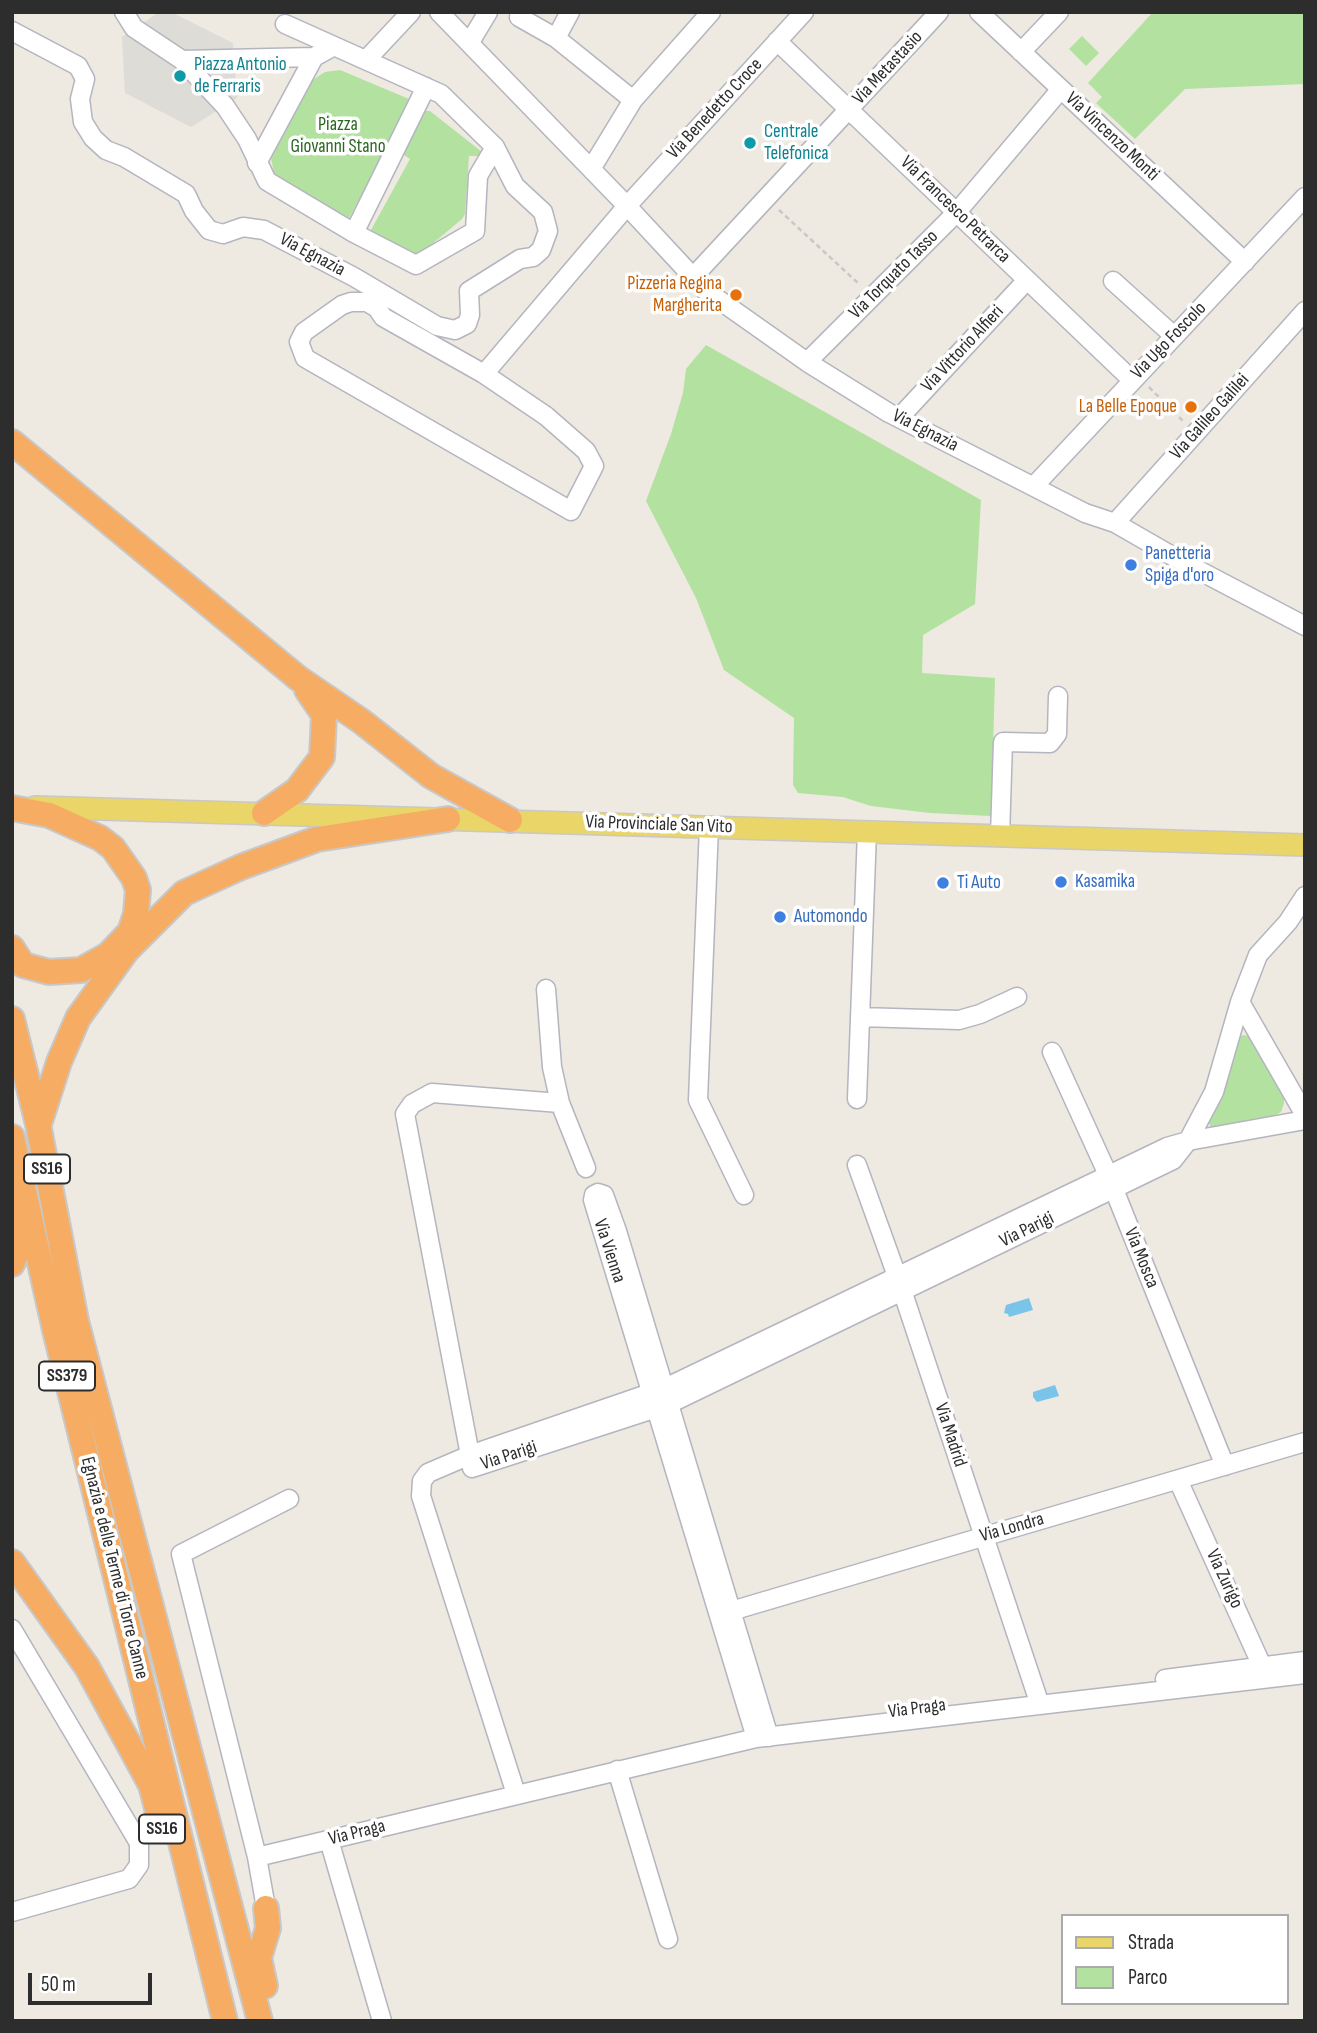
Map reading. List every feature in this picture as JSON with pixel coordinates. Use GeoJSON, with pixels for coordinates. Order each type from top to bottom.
{"type":"FeatureCollection","features":[{"type":"Feature","properties":{"kind":"highway"},"geometry":{"type":"LineString","coordinates":[[12,442],[298,678],[362,721],[431,776],[510,820]]}},
{"type":"Feature","properties":{"kind":"highway"},"geometry":{"type":"LineString","coordinates":[[264,813],[297,790],[322,757],[324,715],[298,678]]}},
{"type":"Feature","properties":{"kind":"highway"},"geometry":{"type":"LineString","coordinates":[[12,807],[49,815],[100,838],[113,848],[134,878],[138,890],[136,914],[130,932],[108,955],[81,970],[49,972],[23,965],[12,948]]}},
{"type":"Feature","properties":{"kind":"highway"},"geometry":{"type":"LineString","coordinates":[[38,1124],[59,1062],[78,1018],[127,950],[184,893],[241,867],[317,839],[448,819]]}},
{"type":"Feature","properties":{"kind":"highway","name":"Egnazia e delle Terme di Torre Canne"},"geometry":{"type":"LineString","coordinates":[[12,1019],[38,1124],[76,1321],[211,1836]]}},
{"type":"Feature","properties":{"kind":"highway","name":"Egnazia e delle Terme di Torre Canne"},"geometry":{"type":"LineString","coordinates":[[12,1137],[55,1331],[222,2010]]}},
{"type":"Feature","properties":{"kind":"highway"},"geometry":{"type":"LineString","coordinates":[[12,1189],[17,1252],[12,1265]]}},
{"type":"Feature","properties":{"kind":"highway","name":"SS16"},"geometry":{"type":"LineString","coordinates":[[12,1562],[87,1667],[151,1785],[186,1918],[222,2010]]}},
{"type":"Feature","properties":{"kind":"highway"},"geometry":{"type":"LineString","coordinates":[[211,1836],[247,1910],[253,1916],[266,1908]]}},
{"type":"Feature","properties":{"kind":"highway","name":"SS16"},"geometry":{"type":"LineString","coordinates":[[211,1836],[260,2021]]}},
{"type":"Feature","properties":{"kind":"highway"},"geometry":{"type":"LineString","coordinates":[[266,1908],[268,1928],[258,1958],[270,2003],[268,2021]]}},
{"type":"Feature","properties":{"kind":"main road","name":"Via Provinciale San Vito"},"geometry":{"type":"LineString","coordinates":[[12,807],[1305,845]]}},
{"type":"Feature","properties":{"kind":"street"},"geometry":{"type":"LineString","coordinates":[[124,12],[134,28],[182,60],[225,106],[240,127],[267,181],[354,233],[416,265],[475,231],[478,176],[495,147],[441,94],[285,24]]}},
{"type":"Feature","properties":{"kind":"street"},"geometry":{"type":"LineString","coordinates":[[366,60],[411,12]]}},
{"type":"Feature","properties":{"kind":"street","name":"Via Egnazia"},"geometry":{"type":"LineString","coordinates":[[439,12],[705,290],[807,362],[899,418],[1085,513],[1115,523],[1305,626]]}},
{"type":"Feature","properties":{"kind":"street"},"geometry":{"type":"LineString","coordinates":[[470,42],[488,12]]}},
{"type":"Feature","properties":{"kind":"street"},"geometry":{"type":"LineString","coordinates":[[556,38],[570,12]]}},
{"type":"Feature","properties":{"kind":"street"},"geometry":{"type":"LineString","coordinates":[[591,169],[633,100],[711,12]]}},
{"type":"Feature","properties":{"kind":"street","name":"Via Benedetto Croce"},"geometry":{"type":"LineString","coordinates":[[484,374],[627,206],[804,12]]}},
{"type":"Feature","properties":{"kind":"street","name":"Via Metastasio"},"geometry":{"type":"LineString","coordinates":[[693,277],[939,12]]}},
{"type":"Feature","properties":{"kind":"street","name":"Via Vincenzo Monti"},"geometry":{"type":"LineString","coordinates":[[979,12],[1245,262]]}},
{"type":"Feature","properties":{"kind":"street"},"geometry":{"type":"LineString","coordinates":[[1021,52],[1059,12]]}},
{"type":"Feature","properties":{"kind":"street"},"geometry":{"type":"LineString","coordinates":[[519,18],[556,38],[633,100]]}},
{"type":"Feature","properties":{"kind":"street","name":"Via Egnazia"},"geometry":{"type":"LineString","coordinates":[[12,31],[78,66],[85,79],[80,99],[83,122],[93,138],[106,150],[124,156],[186,194],[194,211],[209,230],[223,234],[243,227],[264,230],[354,277],[437,326],[455,330],[467,324],[470,315],[469,291],[520,259],[533,257],[541,250],[548,231],[543,212],[515,186],[495,147]]}},
{"type":"Feature","properties":{"kind":"street","name":"Via Francesco Petrarca"},"geometry":{"type":"LineString","coordinates":[[777,41],[1027,280],[1134,377]]}},
{"type":"Feature","properties":{"kind":"street"},"geometry":{"type":"LineString","coordinates":[[182,60],[314,57],[334,46]]}},
{"type":"Feature","properties":{"kind":"street"},"geometry":{"type":"LineString","coordinates":[[257,163],[314,57]]}},
{"type":"Feature","properties":{"kind":"street"},"geometry":{"type":"LineString","coordinates":[[354,233],[426,87]]}},
{"type":"Feature","properties":{"kind":"street","name":"Via Torquato Tasso"},"geometry":{"type":"LineString","coordinates":[[807,362],[957,212],[1061,89]]}},
{"type":"Feature","properties":{"kind":"street","name":"Via Ugo Foscolo"},"geometry":{"type":"LineString","coordinates":[[1034,486],[1305,197]]}},
{"type":"Feature","properties":{"kind":"street","name":"Via Vittorio Alfieri"},"geometry":{"type":"LineString","coordinates":[[899,418],[1027,280]]}},
{"type":"Feature","properties":{"kind":"street"},"geometry":{"type":"LineString","coordinates":[[1113,281],[1174,336]]}},
{"type":"Feature","properties":{"kind":"street"},"geometry":{"type":"LineString","coordinates":[[367,302],[377,308],[383,317],[484,374],[546,416],[586,451],[594,466],[571,511],[304,358],[299,342],[304,332],[342,305],[367,302]]}},
{"type":"Feature","properties":{"kind":"street","name":"Via Galileo Galilei"},"geometry":{"type":"LineString","coordinates":[[1115,523],[1305,311]]}},
{"type":"Feature","properties":{"kind":"street"},"geometry":{"type":"LineString","coordinates":[[1000,835],[1003,742],[1050,743],[1056,734],[1058,696]]}},
{"type":"Feature","properties":{"kind":"street"},"geometry":{"type":"LineString","coordinates":[[709,826],[698,1101],[744,1195]]}},
{"type":"Feature","properties":{"kind":"street"},"geometry":{"type":"LineString","coordinates":[[857,1099],[867,831]]}},
{"type":"Feature","properties":{"kind":"street"},"geometry":{"type":"LineString","coordinates":[[1188,1142],[1214,1092],[1240,1002],[1258,955],[1288,922],[1305,895]]}},
{"type":"Feature","properties":{"kind":"street"},"geometry":{"type":"LineString","coordinates":[[1288,922],[1305,909]]}},
{"type":"Feature","properties":{"kind":"street"},"geometry":{"type":"LineString","coordinates":[[546,989],[552,1067],[559,1103],[586,1168]]}},
{"type":"Feature","properties":{"kind":"street"},"geometry":{"type":"LineString","coordinates":[[860,1017],[959,1020],[980,1014],[1017,997]]}},
{"type":"Feature","properties":{"kind":"street"},"geometry":{"type":"LineString","coordinates":[[1240,1002],[1305,1117]]}},
{"type":"Feature","properties":{"kind":"street","name":"Via Mosca"},"geometry":{"type":"LineString","coordinates":[[1052,1052],[1111,1182],[1225,1465]]}},
{"type":"Feature","properties":{"kind":"street"},"geometry":{"type":"LineString","coordinates":[[470,1455],[405,1115],[412,1104],[432,1093],[559,1103]]}},
{"type":"Feature","properties":{"kind":"street","name":"Via Parigi"},"geometry":{"type":"LineString","coordinates":[[516,1794],[421,1496],[422,1481],[428,1473],[470,1455],[661,1398],[1111,1182],[1167,1147],[1305,1117]]}},
{"type":"Feature","properties":{"kind":"street","name":"Via Madrid"},"geometry":{"type":"LineString","coordinates":[[858,1165],[1038,1700]]}},
{"type":"Feature","properties":{"kind":"street","name":"Via Vienna"},"geometry":{"type":"LineString","coordinates":[[661,1398],[593,1200],[598,1193],[604,1195],[617,1231],[661,1398],[761,1732]]}},
{"type":"Feature","properties":{"kind":"street","name":"Via Londra"},"geometry":{"type":"LineString","coordinates":[[725,1613],[1305,1442]]}},
{"type":"Feature","properties":{"kind":"street","name":"Via Zurigo"},"geometry":{"type":"LineString","coordinates":[[1178,1480],[1265,1672]]}},
{"type":"Feature","properties":{"kind":"street"},"geometry":{"type":"LineString","coordinates":[[266,1908],[257,1857],[181,1553],[289,1499]]}},
{"type":"Feature","properties":{"kind":"street"},"geometry":{"type":"LineString","coordinates":[[12,1629],[139,1843],[139,1866],[129,1880],[12,1912]]}},
{"type":"Feature","properties":{"kind":"street","name":"Via Praga"},"geometry":{"type":"LineString","coordinates":[[538,1789],[561,1773],[761,1732],[1265,1672],[1305,1661]]}},
{"type":"Feature","properties":{"kind":"street","name":"Via Praga"},"geometry":{"type":"LineString","coordinates":[[1265,1672],[1305,1674]]}},
{"type":"Feature","properties":{"kind":"street","name":"Via Praga"},"geometry":{"type":"LineString","coordinates":[[257,1857],[617,1770],[761,1732]]}},
{"type":"Feature","properties":{"kind":"street"},"geometry":{"type":"LineString","coordinates":[[617,1770],[668,1939]]}},
{"type":"Feature","properties":{"kind":"street"},"geometry":{"type":"LineString","coordinates":[[329,1840],[382,2021]]}},
{"type":"Feature","properties":{"kind":"path"},"geometry":{"type":"LineString","coordinates":[[766,199],[872,297]]}},
{"type":"Feature","properties":{"kind":"path"},"geometry":{"type":"LineString","coordinates":[[1134,377],[1196,433]]}},
{"type":"Feature","properties":{"kind":"green space"},"geometry":{"type":"Polygon","coordinates":[[[1153,12],[1305,12],[1305,84],[1185,89],[1135,139],[1096,103],[1102,97],[1088,83],[1153,12]]]}},
{"type":"Feature","properties":{"kind":"green space"},"geometry":{"type":"Polygon","coordinates":[[[1082,36],[1099,53],[1086,66],[1069,49],[1082,36]]]}},
{"type":"Feature","properties":{"kind":"green space","name":"Piazza Giovanni Stano"},"geometry":{"type":"Polygon","coordinates":[[[340,70],[409,99],[412,104],[349,218],[286,184],[274,173],[271,158],[311,81],[325,72],[340,70]]]}},
{"type":"Feature","properties":{"kind":"green space","name":"Piazza Giovanni Stano"},"geometry":{"type":"Polygon","coordinates":[[[424,111],[430,111],[482,152],[479,156],[469,156],[465,214],[462,219],[420,254],[413,256],[372,236],[371,230],[410,159],[404,155],[402,149],[424,111]]]}},
{"type":"Feature","properties":{"kind":"green space"},"geometry":{"type":"Polygon","coordinates":[[[706,345],[981,500],[975,604],[923,635],[922,673],[995,678],[991,816],[871,806],[843,797],[798,793],[793,785],[794,718],[724,670],[696,598],[646,501],[671,434],[683,393],[686,369],[706,345]]]}},
{"type":"Feature","properties":{"kind":"green space"},"geometry":{"type":"Polygon","coordinates":[[[1249,1036],[1284,1095],[1284,1103],[1281,1112],[1274,1116],[1212,1129],[1208,1117],[1238,1038],[1249,1036]]]}},
{"type":"Feature","properties":{"kind":"shaded area","name":"Piazza Antonio de Ferraris"},"geometry":{"type":"Polygon","coordinates":[[[159,12],[171,12],[233,43],[237,98],[191,127],[125,93],[122,37],[159,12]]]}},
{"type":"Feature","properties":{"kind":"water"},"geometry":{"type":"Polygon","coordinates":[[[1029,1298],[1033,1310],[1009,1317],[1004,1313],[1006,1305],[1029,1298]]]}},
{"type":"Feature","properties":{"kind":"water"},"geometry":{"type":"Polygon","coordinates":[[[1055,1385],[1059,1396],[1037,1402],[1033,1397],[1033,1392],[1055,1385]]]}},
{"type":"Feature","properties":{"kind":"place","name":"Piazza Antonio de Ferraris"},"geometry":{"type":"Point","coordinates":[180,76]}},
{"type":"Feature","properties":{"kind":"place","name":"Centrale Telefonica"},"geometry":{"type":"Point","coordinates":[750,143]}},
{"type":"Feature","properties":{"kind":"place","name":"Pizzeria Regina Margherita"},"geometry":{"type":"Point","coordinates":[736,295]}},
{"type":"Feature","properties":{"kind":"place","name":"La Belle Epoque"},"geometry":{"type":"Point","coordinates":[1191,407]}},
{"type":"Feature","properties":{"kind":"place","name":"Panetteria Spiga d'oro"},"geometry":{"type":"Point","coordinates":[1131,565]}},
{"type":"Feature","properties":{"kind":"place","name":"Kasamika"},"geometry":{"type":"Point","coordinates":[1061,882]}},
{"type":"Feature","properties":{"kind":"place","name":"Ti Auto"},"geometry":{"type":"Point","coordinates":[943,883]}},
{"type":"Feature","properties":{"kind":"place","name":"Automondo"},"geometry":{"type":"Point","coordinates":[780,917]}}]}
